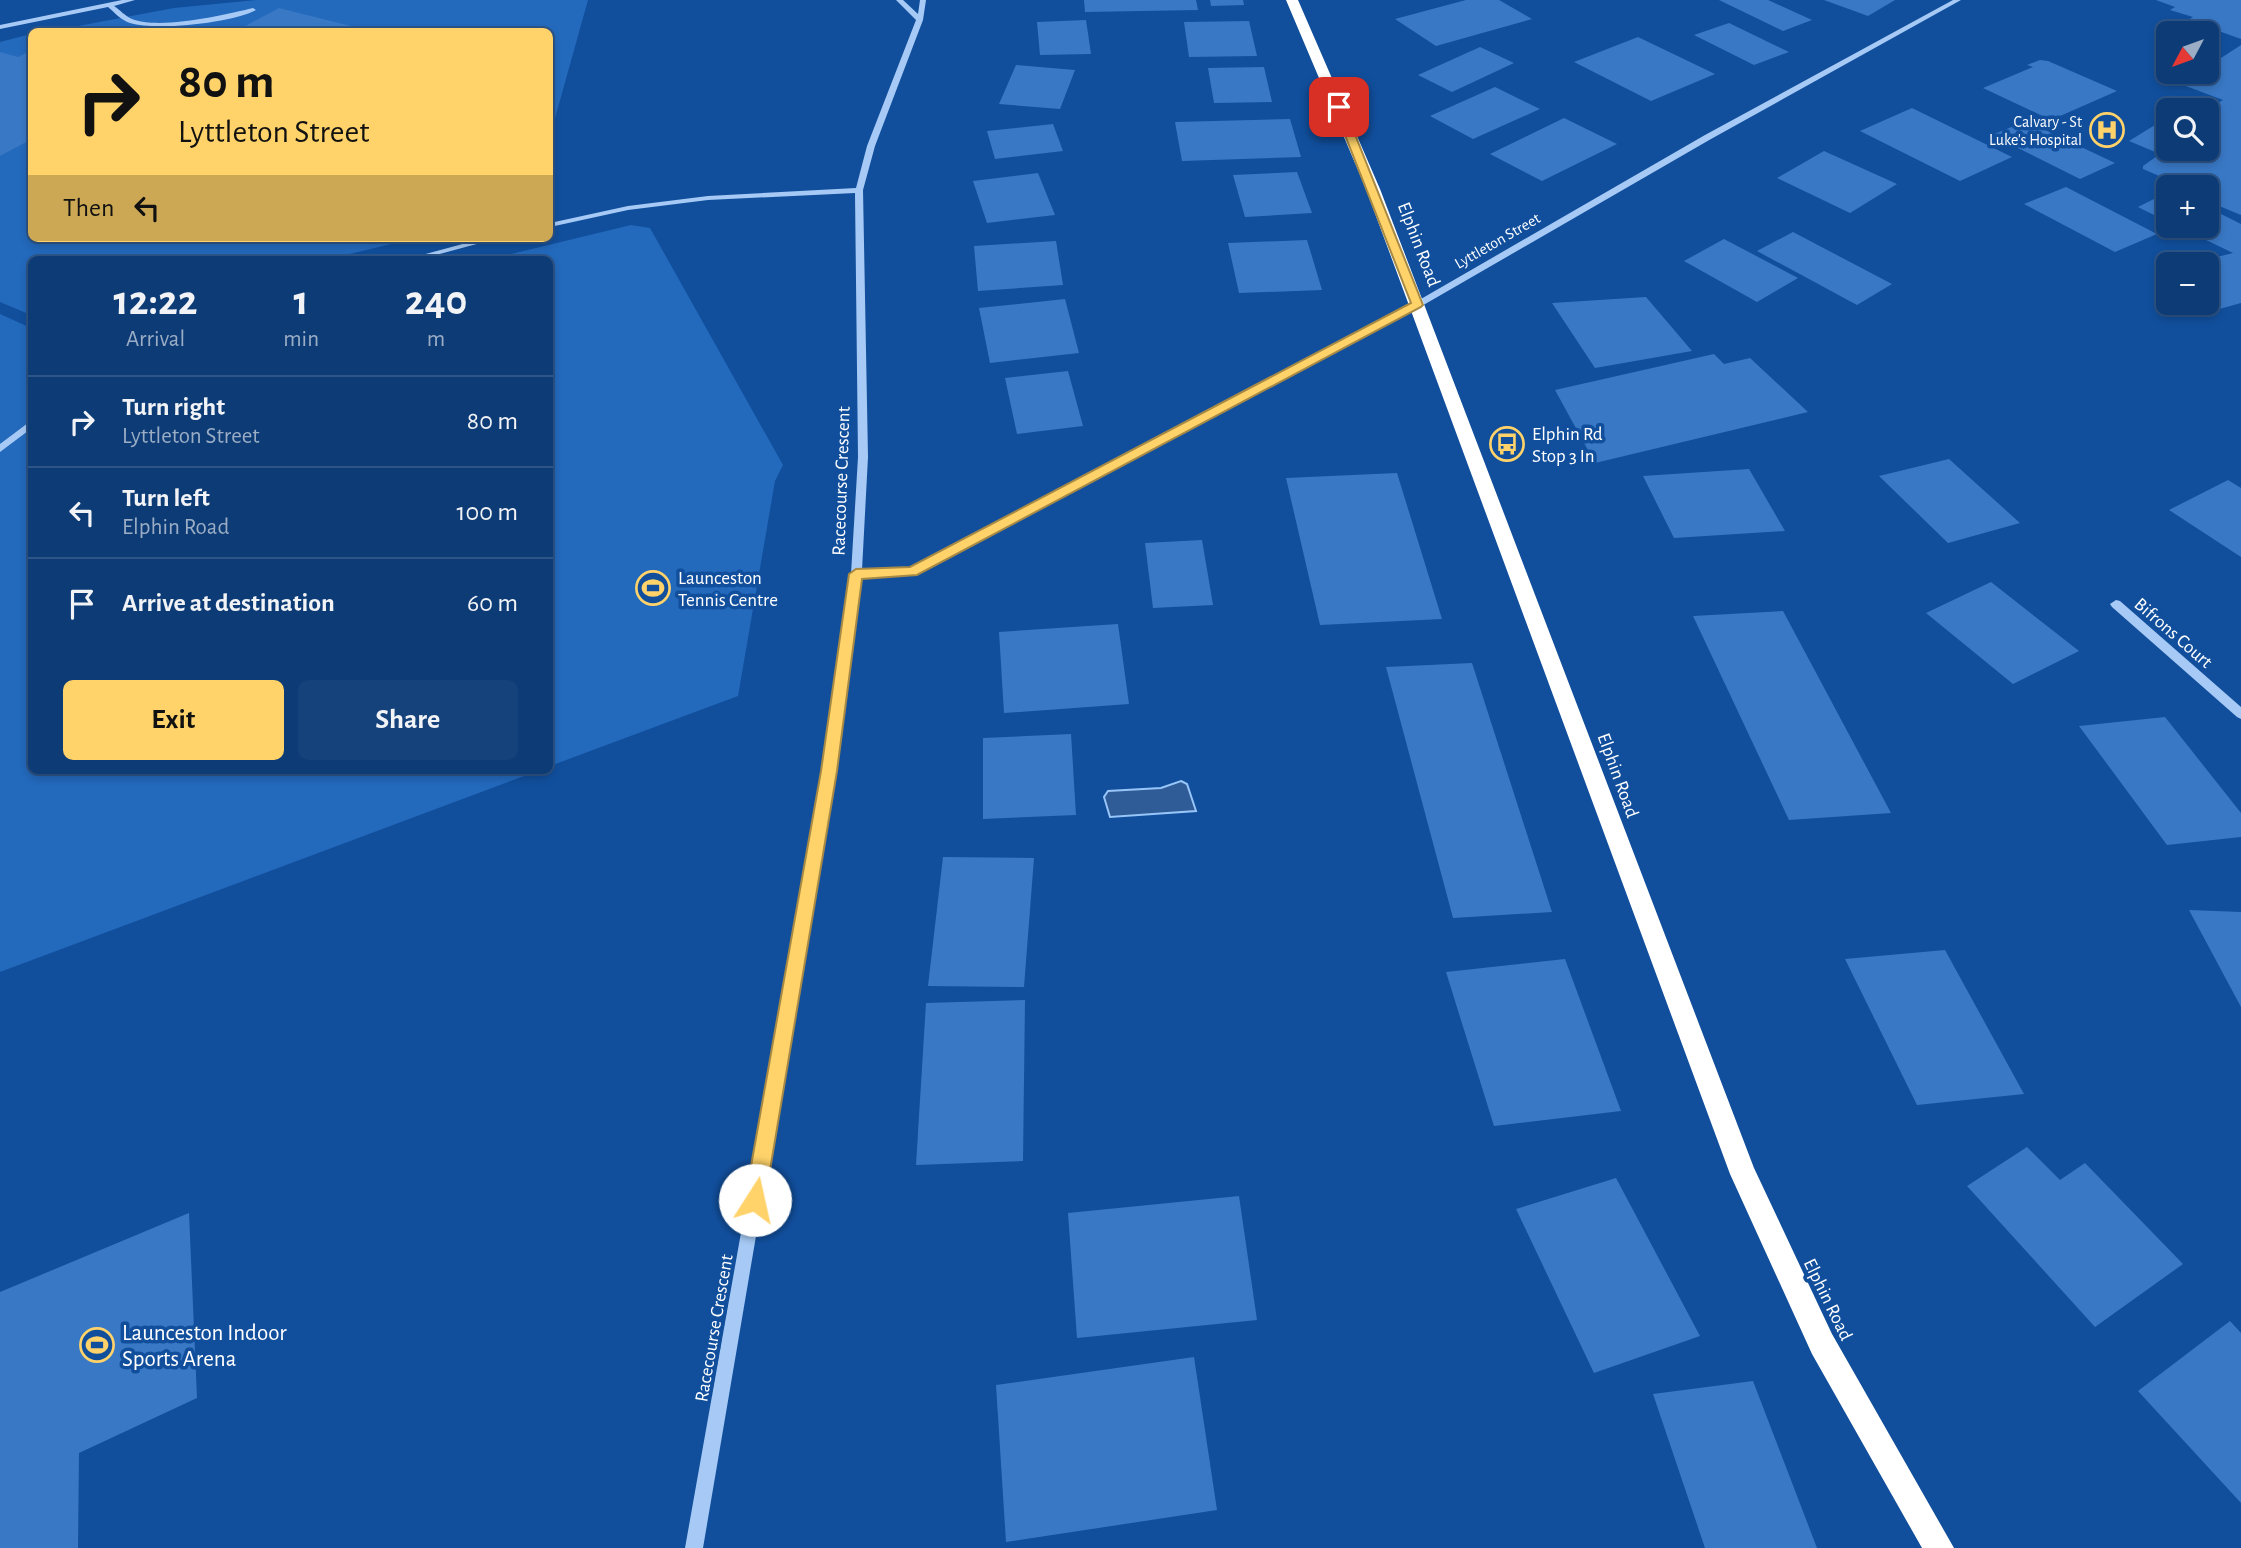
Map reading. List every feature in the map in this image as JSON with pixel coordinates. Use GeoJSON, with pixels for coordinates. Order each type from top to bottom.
{"type":"FeatureCollection","features":[{"type":"Feature","properties":{"kind":"highway","name":"Elphin Road"},"geometry":{"type":"LineString","coordinates":[[1292,0],[1349,129],[1417,305],[1743,1174],[1822,1344],[1899,1483],[1939,1548]]}},
{"type":"Feature","properties":{"kind":"street"},"geometry":{"type":"LineString","coordinates":[[0,27],[132,0]]}},
{"type":"Feature","properties":{"kind":"street"},"geometry":{"type":"LineString","coordinates":[[899,0],[920,20]]}},
{"type":"Feature","properties":{"kind":"street","name":"Racecourse Crescent"},"geometry":{"type":"LineString","coordinates":[[694,1548],[829,771],[856,574],[863,457],[859,190],[871,146],[920,20],[923,0]]}},
{"type":"Feature","properties":{"kind":"street","name":"Lyttleton Street"},"geometry":{"type":"LineString","coordinates":[[856,574],[912,572],[1417,305],[1708,136],[1958,0]]}},
{"type":"Feature","properties":{"kind":"street"},"geometry":{"type":"LineString","coordinates":[[108,4],[131,21],[146,23],[223,18],[253,10]]}},
{"type":"Feature","properties":{"kind":"street"},"geometry":{"type":"LineString","coordinates":[[553,224],[628,208],[708,198],[859,190]]}},
{"type":"Feature","properties":{"kind":"street"},"geometry":{"type":"LineString","coordinates":[[423,256],[479,242]]}},
{"type":"Feature","properties":{"kind":"street"},"geometry":{"type":"LineString","coordinates":[[0,449],[28,426]]}},
{"type":"Feature","properties":{"kind":"street","name":"Bifrons Court"},"geometry":{"type":"LineString","coordinates":[[2116,604],[2241,714]]}},
{"type":"Feature","properties":{"kind":"shaded area"},"geometry":{"type":"Polygon","coordinates":[[[257,0],[588,0],[553,125],[553,28],[67,28],[174,8],[257,0]]]}},
{"type":"Feature","properties":{"kind":"shaded area"},"geometry":{"type":"Polygon","coordinates":[[[28,35],[28,242],[399,242],[341,256],[28,256],[28,314],[0,302],[0,42],[28,35]]]}},
{"type":"Feature","properties":{"kind":"shaded area","name":"Launceston Tennis Centre"},"geometry":{"type":"Polygon","coordinates":[[[631,225],[650,228],[783,465],[775,481],[738,696],[553,765],[553,256],[502,256],[631,225]]]}},
{"type":"Feature","properties":{"kind":"shaded area"},"geometry":{"type":"Polygon","coordinates":[[[0,314],[28,327],[28,774],[529,774],[0,972],[0,314]]]}},
{"type":"Feature","properties":{"kind":"shaded area"},"geometry":{"type":"Polygon","coordinates":[[[1181,781],[1187,784],[1196,811],[1110,817],[1104,797],[1108,791],[1161,788],[1181,781]]]}},
{"type":"Feature","properties":{"kind":"building"},"geometry":{"type":"Polygon","coordinates":[[[1084,0],[1196,0],[1198,10],[1085,12],[1084,0]]]}},
{"type":"Feature","properties":{"kind":"building"},"geometry":{"type":"Polygon","coordinates":[[[1210,0],[1243,0],[1244,5],[1211,6],[1210,0]]]}},
{"type":"Feature","properties":{"kind":"building"},"geometry":{"type":"Polygon","coordinates":[[[1466,0],[1499,0],[1532,19],[1436,46],[1395,19],[1466,0]]]}},
{"type":"Feature","properties":{"kind":"building"},"geometry":{"type":"Polygon","coordinates":[[[1719,0],[1768,0],[1812,20],[1783,31],[1719,0]]]}},
{"type":"Feature","properties":{"kind":"building"},"geometry":{"type":"Polygon","coordinates":[[[1824,0],[1895,0],[1868,16],[1824,0]]]}},
{"type":"Feature","properties":{"kind":"building"},"geometry":{"type":"Polygon","coordinates":[[[2156,0],[2241,0],[2241,39],[2219,31],[2219,21],[2191,21],[2188,20],[2193,17],[2170,10],[2175,7],[2156,0]]]}},
{"type":"Feature","properties":{"kind":"building"},"geometry":{"type":"Polygon","coordinates":[[[279,8],[359,28],[242,28],[279,8]]]}},
{"type":"Feature","properties":{"kind":"building"},"geometry":{"type":"Polygon","coordinates":[[[1086,20],[1091,54],[1040,55],[1037,22],[1086,20]]]}},
{"type":"Feature","properties":{"kind":"building"},"geometry":{"type":"Polygon","coordinates":[[[1249,21],[1257,56],[1189,57],[1184,22],[1249,21]]]}},
{"type":"Feature","properties":{"kind":"building"},"geometry":{"type":"Polygon","coordinates":[[[1729,23],[1789,52],[1754,65],[1694,35],[1729,23]]]}},
{"type":"Feature","properties":{"kind":"building"},"geometry":{"type":"Polygon","coordinates":[[[1638,37],[1715,74],[1651,101],[1574,62],[1638,37]]]}},
{"type":"Feature","properties":{"kind":"building"},"geometry":{"type":"Polygon","coordinates":[[[2241,45],[2241,215],[2219,206],[2219,175],[2157,175],[2143,169],[2143,166],[2156,157],[2156,161],[2219,161],[2219,102],[2223,100],[2181,84],[2219,84],[2219,57],[2241,45]]]}},
{"type":"Feature","properties":{"kind":"building"},"geometry":{"type":"Polygon","coordinates":[[[1480,47],[1514,63],[1452,92],[1418,75],[1480,47]]]}},
{"type":"Feature","properties":{"kind":"building"},"geometry":{"type":"Polygon","coordinates":[[[0,52],[18,57],[28,52],[28,141],[0,156],[0,52]]]}},
{"type":"Feature","properties":{"kind":"building"},"geometry":{"type":"Polygon","coordinates":[[[2040,60],[2117,91],[2051,120],[1983,88],[2033,67],[2027,65],[2040,60]]]}},
{"type":"Feature","properties":{"kind":"building"},"geometry":{"type":"Polygon","coordinates":[[[1016,65],[1075,70],[1060,109],[999,104],[1016,65]]]}},
{"type":"Feature","properties":{"kind":"building"},"geometry":{"type":"Polygon","coordinates":[[[1264,67],[1272,102],[1214,103],[1208,68],[1264,67]]]}},
{"type":"Feature","properties":{"kind":"building"},"geometry":{"type":"Polygon","coordinates":[[[1495,87],[1540,109],[1473,139],[1430,116],[1495,87]]]}},
{"type":"Feature","properties":{"kind":"building"},"geometry":{"type":"Polygon","coordinates":[[[1912,108],[2012,157],[1960,181],[1860,131],[1912,108]]]}},
{"type":"Feature","properties":{"kind":"building"},"geometry":{"type":"Polygon","coordinates":[[[1564,118],[1617,144],[1542,181],[1490,154],[1564,118]]]}},
{"type":"Feature","properties":{"kind":"building"},"geometry":{"type":"Polygon","coordinates":[[[1290,119],[1301,157],[1182,161],[1175,122],[1290,119]]]}},
{"type":"Feature","properties":{"kind":"building"},"geometry":{"type":"Polygon","coordinates":[[[2026,121],[2115,163],[2080,179],[1992,135],[2026,121]]]}},
{"type":"Feature","properties":{"kind":"building"},"geometry":{"type":"Polygon","coordinates":[[[1053,124],[1063,151],[995,159],[987,131],[1053,124]]]}},
{"type":"Feature","properties":{"kind":"building"},"geometry":{"type":"Polygon","coordinates":[[[2156,124],[2156,152],[2129,141],[2156,124]]]}},
{"type":"Feature","properties":{"kind":"building"},"geometry":{"type":"Polygon","coordinates":[[[1824,151],[1897,184],[1850,213],[1777,178],[1824,151]]]}},
{"type":"Feature","properties":{"kind":"building"},"geometry":{"type":"Polygon","coordinates":[[[1297,172],[1312,213],[1245,217],[1233,175],[1297,172]]]}},
{"type":"Feature","properties":{"kind":"building"},"geometry":{"type":"Polygon","coordinates":[[[1038,173],[1055,215],[987,223],[973,181],[1038,173]]]}},
{"type":"Feature","properties":{"kind":"building"},"geometry":{"type":"Polygon","coordinates":[[[2066,187],[2156,234],[2115,252],[2024,204],[2066,187]]]}},
{"type":"Feature","properties":{"kind":"building"},"geometry":{"type":"Polygon","coordinates":[[[2156,198],[2156,216],[2138,207],[2156,198]]]}},
{"type":"Feature","properties":{"kind":"building"},"geometry":{"type":"Polygon","coordinates":[[[2219,213],[2241,224],[2241,303],[2219,309],[2219,256],[2233,253],[2202,238],[2219,238],[2219,213]]]}},
{"type":"Feature","properties":{"kind":"building"},"geometry":{"type":"Polygon","coordinates":[[[1793,232],[1892,284],[1857,305],[1757,251],[1793,232]]]}},
{"type":"Feature","properties":{"kind":"building"},"geometry":{"type":"Polygon","coordinates":[[[1724,239],[1798,278],[1757,302],[1684,261],[1724,239]]]}},
{"type":"Feature","properties":{"kind":"building"},"geometry":{"type":"Polygon","coordinates":[[[1307,240],[1322,290],[1239,293],[1228,243],[1307,240]]]}},
{"type":"Feature","properties":{"kind":"building"},"geometry":{"type":"Polygon","coordinates":[[[1056,241],[1063,285],[978,291],[974,246],[1056,241]]]}},
{"type":"Feature","properties":{"kind":"building"},"geometry":{"type":"Polygon","coordinates":[[[1646,297],[1692,351],[1595,368],[1552,303],[1646,297]]]}},
{"type":"Feature","properties":{"kind":"building"},"geometry":{"type":"Polygon","coordinates":[[[1065,299],[1079,353],[990,363],[979,308],[1065,299]]]}},
{"type":"Feature","properties":{"kind":"building"},"geometry":{"type":"Polygon","coordinates":[[[1714,354],[1724,364],[1750,358],[1808,412],[1595,463],[1555,390],[1714,354]]]}},
{"type":"Feature","properties":{"kind":"building"},"geometry":{"type":"Polygon","coordinates":[[[1068,371],[1083,426],[1017,434],[1005,378],[1068,371]]]}},
{"type":"Feature","properties":{"kind":"building"},"geometry":{"type":"Polygon","coordinates":[[[1949,459],[2020,523],[1948,543],[1879,476],[1949,459]]]}},
{"type":"Feature","properties":{"kind":"building"},"geometry":{"type":"Polygon","coordinates":[[[1749,469],[1785,531],[1674,538],[1643,476],[1749,469]]]}},
{"type":"Feature","properties":{"kind":"building"},"geometry":{"type":"Polygon","coordinates":[[[1397,473],[1442,619],[1320,625],[1286,478],[1397,473]]]}},
{"type":"Feature","properties":{"kind":"building"},"geometry":{"type":"Polygon","coordinates":[[[2228,480],[2241,488],[2241,557],[2169,510],[2228,480]]]}},
{"type":"Feature","properties":{"kind":"building"},"geometry":{"type":"Polygon","coordinates":[[[1202,540],[1213,605],[1153,608],[1145,543],[1202,540]]]}},
{"type":"Feature","properties":{"kind":"building"},"geometry":{"type":"Polygon","coordinates":[[[1991,582],[2079,651],[2013,684],[1926,613],[1991,582]]]}},
{"type":"Feature","properties":{"kind":"building"},"geometry":{"type":"Polygon","coordinates":[[[1783,611],[1891,813],[1789,820],[1693,616],[1783,611]]]}},
{"type":"Feature","properties":{"kind":"building"},"geometry":{"type":"Polygon","coordinates":[[[1118,624],[1129,704],[1004,713],[999,632],[1118,624]]]}},
{"type":"Feature","properties":{"kind":"building"},"geometry":{"type":"Polygon","coordinates":[[[1472,663],[1552,912],[1453,918],[1386,667],[1472,663]]]}},
{"type":"Feature","properties":{"kind":"building"},"geometry":{"type":"Polygon","coordinates":[[[2165,717],[2241,813],[2241,837],[2167,845],[2079,726],[2165,717]]]}},
{"type":"Feature","properties":{"kind":"building"},"geometry":{"type":"Polygon","coordinates":[[[1071,734],[1076,815],[983,819],[983,738],[1071,734]]]}},
{"type":"Feature","properties":{"kind":"building"},"geometry":{"type":"Polygon","coordinates":[[[943,857],[1034,858],[1024,987],[928,986],[943,857]]]}},
{"type":"Feature","properties":{"kind":"building"},"geometry":{"type":"Polygon","coordinates":[[[2189,910],[2241,912],[2241,1007],[2189,910]]]}},
{"type":"Feature","properties":{"kind":"building"},"geometry":{"type":"Polygon","coordinates":[[[1945,950],[2024,1094],[1917,1105],[1845,959],[1945,950]]]}},
{"type":"Feature","properties":{"kind":"building"},"geometry":{"type":"Polygon","coordinates":[[[1565,959],[1621,1111],[1494,1126],[1446,972],[1565,959]]]}},
{"type":"Feature","properties":{"kind":"building"},"geometry":{"type":"Polygon","coordinates":[[[1025,1000],[1023,1161],[916,1165],[926,1003],[1025,1000]]]}},
{"type":"Feature","properties":{"kind":"building"},"geometry":{"type":"Polygon","coordinates":[[[2027,1147],[2060,1180],[2085,1163],[2183,1264],[2095,1327],[1967,1186],[2027,1147]]]}},
{"type":"Feature","properties":{"kind":"building"},"geometry":{"type":"Polygon","coordinates":[[[1616,1178],[1700,1336],[1594,1373],[1516,1209],[1616,1178]]]}},
{"type":"Feature","properties":{"kind":"building"},"geometry":{"type":"Polygon","coordinates":[[[1239,1196],[1257,1320],[1077,1338],[1068,1213],[1239,1196]]]}},
{"type":"Feature","properties":{"kind":"building","name":"Launceston Indoor Sports Arena"},"geometry":{"type":"Polygon","coordinates":[[[189,1213],[197,1398],[79,1453],[78,1548],[0,1548],[0,1292],[189,1213]]]}},
{"type":"Feature","properties":{"kind":"building"},"geometry":{"type":"Polygon","coordinates":[[[2230,1321],[2241,1333],[2241,1503],[2138,1391],[2230,1321]]]}},
{"type":"Feature","properties":{"kind":"building"},"geometry":{"type":"Polygon","coordinates":[[[1194,1357],[1217,1510],[1006,1542],[996,1385],[1194,1357]]]}},
{"type":"Feature","properties":{"kind":"building"},"geometry":{"type":"Polygon","coordinates":[[[1753,1381],[1817,1548],[1705,1548],[1653,1394],[1753,1381]]]}},
{"type":"Feature","properties":{"kind":"place","name":"Calvary - St Luke's Hospital"},"geometry":{"type":"Point","coordinates":[2107,130]}},
{"type":"Feature","properties":{"kind":"place","name":"Elphin Rd Stop 3 In"},"geometry":{"type":"Point","coordinates":[1507,444]}},
{"type":"Feature","properties":{"kind":"place","name":"Launceston Tennis Centre"},"geometry":{"type":"Point","coordinates":[653,588]}},
{"type":"Feature","properties":{"kind":"place","name":"Launceston Indoor Sports Arena"},"geometry":{"type":"Point","coordinates":[97,1345]}},
{"type":"Feature","properties":{"kind":"route"},"geometry":{"type":"LineString","coordinates":[[755,1200],[829,771],[856,574],[912,572],[1372,326],[1417,305],[1339,107]]}}]}
